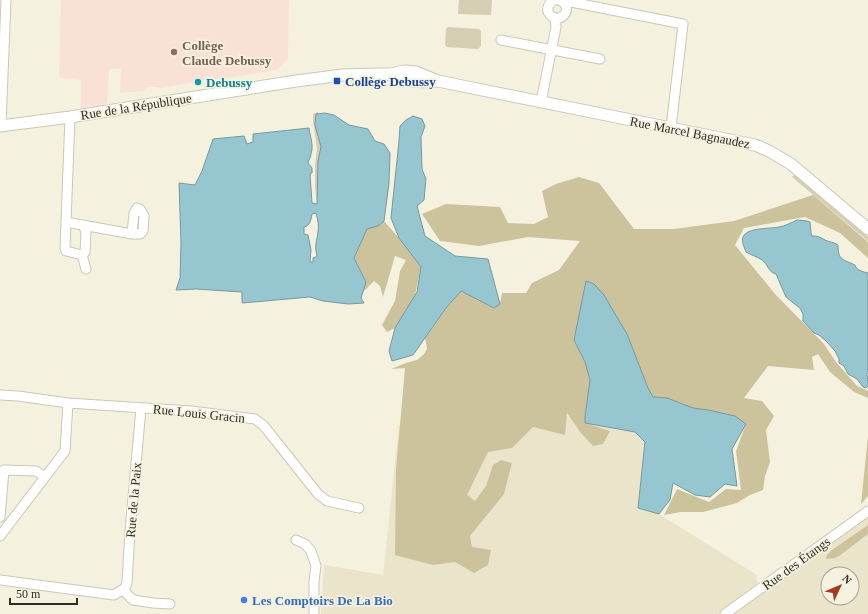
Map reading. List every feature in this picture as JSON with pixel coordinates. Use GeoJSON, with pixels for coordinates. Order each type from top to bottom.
{"type":"FeatureCollection","features":[{"type":"Feature","properties":{"kind":"street"},"geometry":{"type":"LineString","coordinates":[[1,126],[6,0]]}},
{"type":"Feature","properties":{"kind":"street"},"geometry":{"type":"LineString","coordinates":[[555,2],[566,11],[563,16],[555,18],[548,12],[548,9],[555,2],[571,2],[683,24],[671,128]]}},
{"type":"Feature","properties":{"kind":"street"},"geometry":{"type":"LineString","coordinates":[[541,102],[556,27],[555,18]]}},
{"type":"Feature","properties":{"kind":"street"},"geometry":{"type":"LineString","coordinates":[[501,40],[600,59]]}},
{"type":"Feature","properties":{"kind":"street","name":"Rue de la République"},"geometry":{"type":"LineString","coordinates":[[1,126],[70,117],[296,81],[343,75],[390,74],[405,71],[416,72],[438,81],[487,91]]}},
{"type":"Feature","properties":{"kind":"street","name":"Rue Marcel Bagnaudez"},"geometry":{"type":"LineString","coordinates":[[487,91],[755,145],[769,150],[791,164],[868,229]]}},
{"type":"Feature","properties":{"kind":"street"},"geometry":{"type":"LineString","coordinates":[[70,117],[65,248],[66,251],[82,254]]}},
{"type":"Feature","properties":{"kind":"street"},"geometry":{"type":"LineString","coordinates":[[66,222],[132,234]]}},
{"type":"Feature","properties":{"kind":"street"},"geometry":{"type":"LineString","coordinates":[[82,254],[85,252],[86,232],[83,225]]}},
{"type":"Feature","properties":{"kind":"street"},"geometry":{"type":"LineString","coordinates":[[82,254],[86,269]]}},
{"type":"Feature","properties":{"kind":"street","name":"Rue Louis Gracin"},"geometry":{"type":"LineString","coordinates":[[0,395],[68,403],[191,411],[255,419],[264,426],[318,494],[327,501],[359,508]]}},
{"type":"Feature","properties":{"kind":"street"},"geometry":{"type":"LineString","coordinates":[[0,536],[65,450],[68,403]]}},
{"type":"Feature","properties":{"kind":"street","name":"Rue de la Paix"},"geometry":{"type":"LineString","coordinates":[[123,590],[127,583],[141,408]]}},
{"type":"Feature","properties":{"kind":"street"},"geometry":{"type":"LineString","coordinates":[[0,517],[4,470],[36,471],[45,478]]}},
{"type":"Feature","properties":{"kind":"street","name":"Rue des Étangs"},"geometry":{"type":"LineString","coordinates":[[725,614],[868,511]]}},
{"type":"Feature","properties":{"kind":"street"},"geometry":{"type":"LineString","coordinates":[[296,540],[305,544],[311,551],[316,566],[314,581],[314,614]]}},
{"type":"Feature","properties":{"kind":"street"},"geometry":{"type":"LineString","coordinates":[[0,580],[114,595],[123,590],[133,600],[170,604]]}},
{"type":"Feature","properties":{"kind":"shaded area","name":"Collège Claude Debussy"},"geometry":{"type":"Polygon","coordinates":[[[61,0],[289,0],[288,59],[277,70],[159,88],[146,87],[144,91],[120,93],[121,69],[109,69],[107,104],[80,108],[81,80],[59,78],[61,0]]]}},
{"type":"Feature","properties":{"kind":"shaded area"},"geometry":{"type":"Polygon","coordinates":[[[459,0],[492,0],[491,15],[458,14],[459,0]]]}},
{"type":"Feature","properties":{"kind":"shaded area"},"geometry":{"type":"Polygon","coordinates":[[[448,27],[479,29],[481,31],[481,46],[478,49],[447,47],[445,45],[446,29],[448,27]]]}},
{"type":"Feature","properties":{"kind":"shaded area"},"geometry":{"type":"Polygon","coordinates":[[[318,112],[320,117],[323,149],[317,204],[315,165],[317,149],[313,114],[318,112]]]}},
{"type":"Feature","properties":{"kind":"shaded area"},"geometry":{"type":"Polygon","coordinates":[[[794,175],[868,237],[868,241],[792,177],[794,175]]]}},
{"type":"Feature","properties":{"kind":"shaded area"},"geometry":{"type":"Polygon","coordinates":[[[579,177],[599,183],[634,229],[674,229],[734,221],[813,195],[868,242],[868,258],[840,233],[805,217],[744,228],[735,245],[775,294],[824,344],[836,362],[857,386],[868,391],[868,398],[854,392],[830,372],[818,354],[812,357],[814,370],[768,366],[744,398],[762,401],[774,416],[766,430],[770,462],[765,476],[763,490],[750,495],[737,503],[703,512],[681,512],[664,515],[677,489],[709,502],[726,489],[741,490],[736,451],[746,424],[708,410],[693,408],[667,398],[653,398],[648,389],[627,334],[604,295],[574,340],[585,362],[590,380],[585,423],[610,431],[603,444],[593,446],[581,433],[567,413],[565,435],[533,427],[512,448],[488,452],[467,495],[475,501],[486,486],[493,465],[501,460],[512,463],[504,494],[470,536],[472,547],[491,550],[488,565],[474,573],[455,562],[433,565],[395,555],[396,470],[405,368],[391,369],[417,360],[424,354],[427,349],[425,338],[446,308],[461,291],[494,308],[500,304],[502,293],[526,293],[532,283],[559,270],[580,241],[528,237],[479,246],[440,241],[422,214],[446,204],[500,207],[508,223],[534,224],[548,217],[542,191],[556,184],[579,177]]]}},
{"type":"Feature","properties":{"kind":"shaded area"},"geometry":{"type":"Polygon","coordinates":[[[384,221],[421,267],[415,295],[395,328],[387,332],[382,325],[395,301],[400,271],[406,260],[395,256],[383,297],[380,286],[374,281],[363,292],[366,282],[354,258],[367,229],[378,226],[384,221]]]}},
{"type":"Feature","properties":{"kind":"shaded area"},"geometry":{"type":"Polygon","coordinates":[[[562,415],[646,435],[638,508],[659,514],[757,575],[756,579],[758,584],[868,511],[868,614],[321,614],[324,565],[383,575],[399,425],[511,436],[562,415]]]}},
{"type":"Feature","properties":{"kind":"shaded area"},"geometry":{"type":"Polygon","coordinates":[[[868,436],[868,496],[861,504],[868,436]]]}},
{"type":"Feature","properties":{"kind":"shaded area"},"geometry":{"type":"Polygon","coordinates":[[[868,525],[868,534],[839,556],[826,559],[827,555],[832,550],[868,525]]]}},
{"type":"Feature","properties":{"kind":"water"},"geometry":{"type":"Polygon","coordinates":[[[325,113],[334,115],[349,125],[368,129],[375,141],[384,144],[390,153],[389,183],[384,221],[378,226],[367,229],[354,258],[366,282],[361,298],[364,303],[348,304],[323,301],[310,297],[242,303],[242,292],[196,289],[176,290],[180,278],[181,243],[179,183],[195,185],[202,171],[213,139],[244,136],[247,144],[253,142],[253,134],[309,128],[312,141],[311,156],[308,163],[312,168],[312,173],[310,174],[312,203],[317,204],[318,161],[321,147],[315,125],[316,114],[325,113]],[[316,213],[312,214],[309,224],[304,227],[304,234],[308,235],[311,250],[310,262],[313,262],[313,258],[317,255],[316,246],[318,223],[316,213]]]}},
{"type":"Feature","properties":{"kind":"water"},"geometry":{"type":"Polygon","coordinates":[[[413,116],[422,119],[425,126],[421,137],[422,169],[426,179],[424,200],[417,206],[425,236],[455,256],[488,259],[500,304],[494,308],[461,291],[446,308],[413,355],[392,361],[389,351],[395,328],[417,292],[421,267],[399,238],[391,218],[400,126],[413,116]]]}},
{"type":"Feature","properties":{"kind":"water"},"geometry":{"type":"Polygon","coordinates":[[[797,220],[810,222],[812,236],[835,243],[838,245],[839,254],[842,259],[868,273],[868,386],[866,388],[863,387],[857,379],[848,374],[844,366],[839,363],[839,359],[835,351],[819,335],[814,333],[803,321],[803,314],[800,308],[786,297],[776,274],[771,272],[762,260],[746,252],[743,245],[743,237],[749,232],[760,229],[781,227],[797,220]]]}},
{"type":"Feature","properties":{"kind":"water"},"geometry":{"type":"Polygon","coordinates":[[[586,281],[594,284],[604,295],[627,334],[653,397],[667,398],[693,408],[735,416],[746,424],[732,449],[737,486],[725,484],[710,497],[695,495],[673,483],[670,500],[659,514],[638,508],[645,442],[635,432],[585,423],[590,380],[585,362],[574,340],[586,281]]]}},
{"type":"Feature","properties":{"kind":"place","name":"Collège Claude Debussy"},"geometry":{"type":"Point","coordinates":[174,52]}},
{"type":"Feature","properties":{"kind":"place","name":"Collège Debussy"},"geometry":{"type":"Point","coordinates":[337,81]}},
{"type":"Feature","properties":{"kind":"place","name":"Debussy"},"geometry":{"type":"Point","coordinates":[198,82]}},
{"type":"Feature","properties":{"kind":"place","name":"Les Comptoirs De La Bio"},"geometry":{"type":"Point","coordinates":[244,600]}}]}
